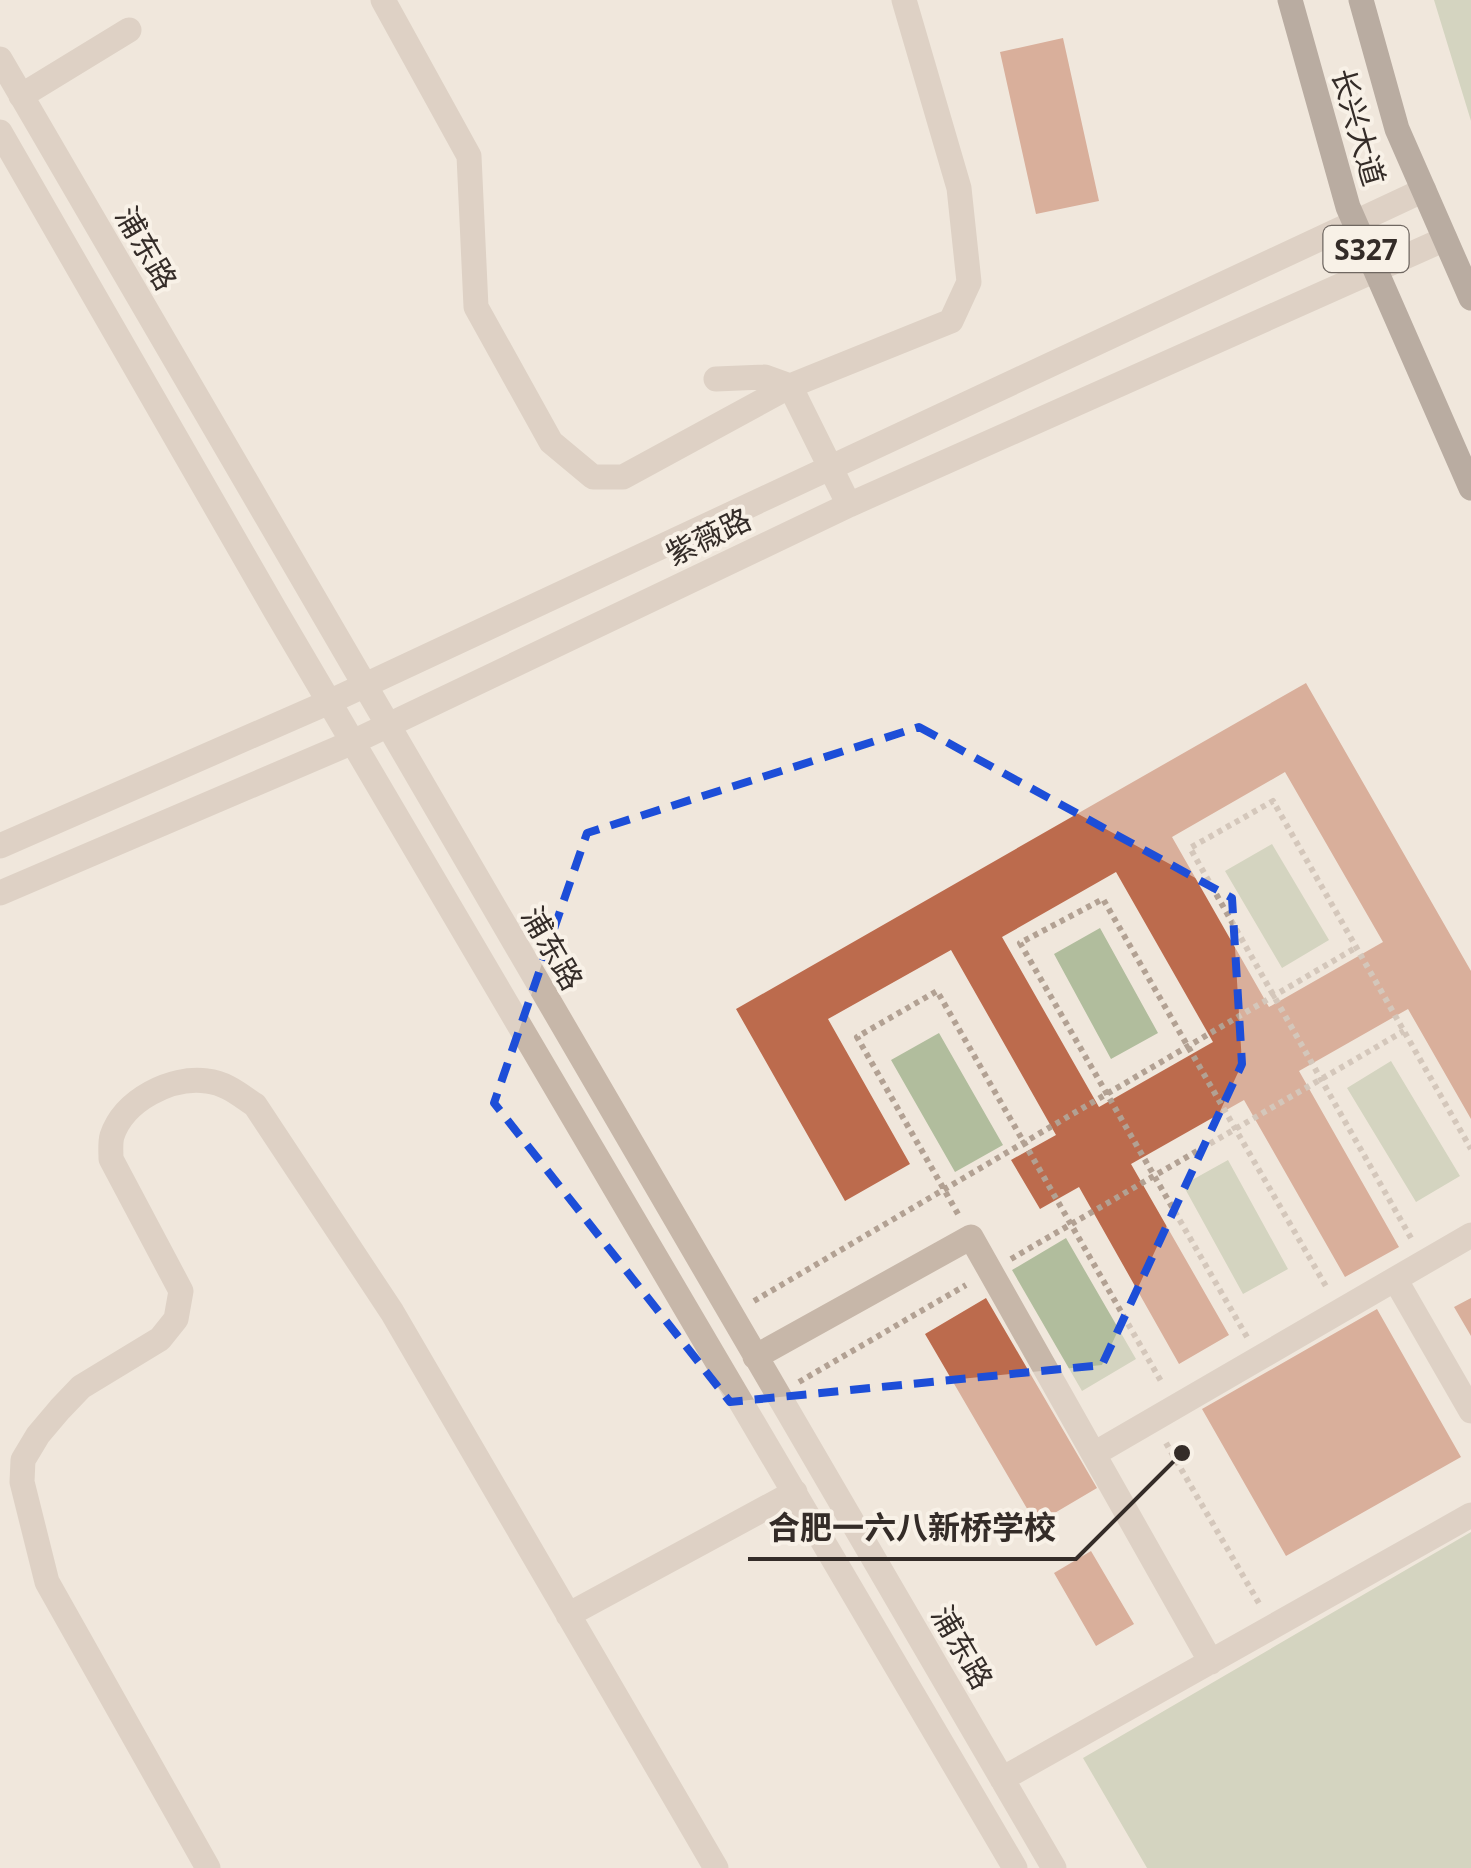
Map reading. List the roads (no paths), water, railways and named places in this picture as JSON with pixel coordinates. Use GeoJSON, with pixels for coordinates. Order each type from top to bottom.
{"type":"FeatureCollection","features":[{"type":"Feature","properties":{"kind":"main road","name":"长兴大道"},"geometry":{"type":"LineString","coordinates":[[1290,0],[1354,222],[1471,488]]}},
{"type":"Feature","properties":{"kind":"main road","name":"长兴大道"},"geometry":{"type":"LineString","coordinates":[[1361,0],[1397,129],[1471,298]]}},
{"type":"Feature","properties":{"kind":"street"},"geometry":{"type":"LineString","coordinates":[[382,0],[469,156],[476,307],[550,442],[594,477],[623,477],[790,386],[951,321],[969,282],[958,188],[904,0]]}},
{"type":"Feature","properties":{"kind":"street"},"geometry":{"type":"LineString","coordinates":[[21,96],[129,30]]}},
{"type":"Feature","properties":{"kind":"street","name":"浦东路"},"geometry":{"type":"LineString","coordinates":[[0,59],[1054,1868]]}},
{"type":"Feature","properties":{"kind":"street"},"geometry":{"type":"LineString","coordinates":[[0,132],[329,702],[1015,1868]]}},
{"type":"Feature","properties":{"kind":"street","name":"紫薇路"},"geometry":{"type":"LineString","coordinates":[[0,846],[329,702],[1424,190]]}},
{"type":"Feature","properties":{"kind":"street","name":"紫薇路"},"geometry":{"type":"LineString","coordinates":[[0,894],[353,742],[849,505],[1445,239]]}},
{"type":"Feature","properties":{"kind":"street"},"geometry":{"type":"LineString","coordinates":[[716,378],[765,377],[790,386],[849,505]]}},
{"type":"Feature","properties":{"kind":"street"},"geometry":{"type":"LineString","coordinates":[[208,1868],[47,1582],[22,1482],[23,1460],[38,1434],[60,1409],[81,1387],[160,1339],[176,1319],[180,1291],[111,1159],[111,1138],[134,1105],[147,1094],[204,1080],[226,1086],[255,1105],[392,1312],[716,1868]]}},
{"type":"Feature","properties":{"kind":"street"},"geometry":{"type":"LineString","coordinates":[[1094,1454],[1471,1236]]}},
{"type":"Feature","properties":{"kind":"street"},"geometry":{"type":"LineString","coordinates":[[756,1357],[971,1237],[1211,1662]]}},
{"type":"Feature","properties":{"kind":"street"},"geometry":{"type":"LineString","coordinates":[[1395,1280],[1471,1412]]}},
{"type":"Feature","properties":{"kind":"street"},"geometry":{"type":"LineString","coordinates":[[568,1615],[795,1492]]}},
{"type":"Feature","properties":{"kind":"street"},"geometry":{"type":"LineString","coordinates":[[1002,1779],[1471,1514]]}},
{"type":"Feature","properties":{"kind":"place","name":"合肥一六八新桥学校"},"geometry":{"type":"Point","coordinates":[1182,1453]}}]}
